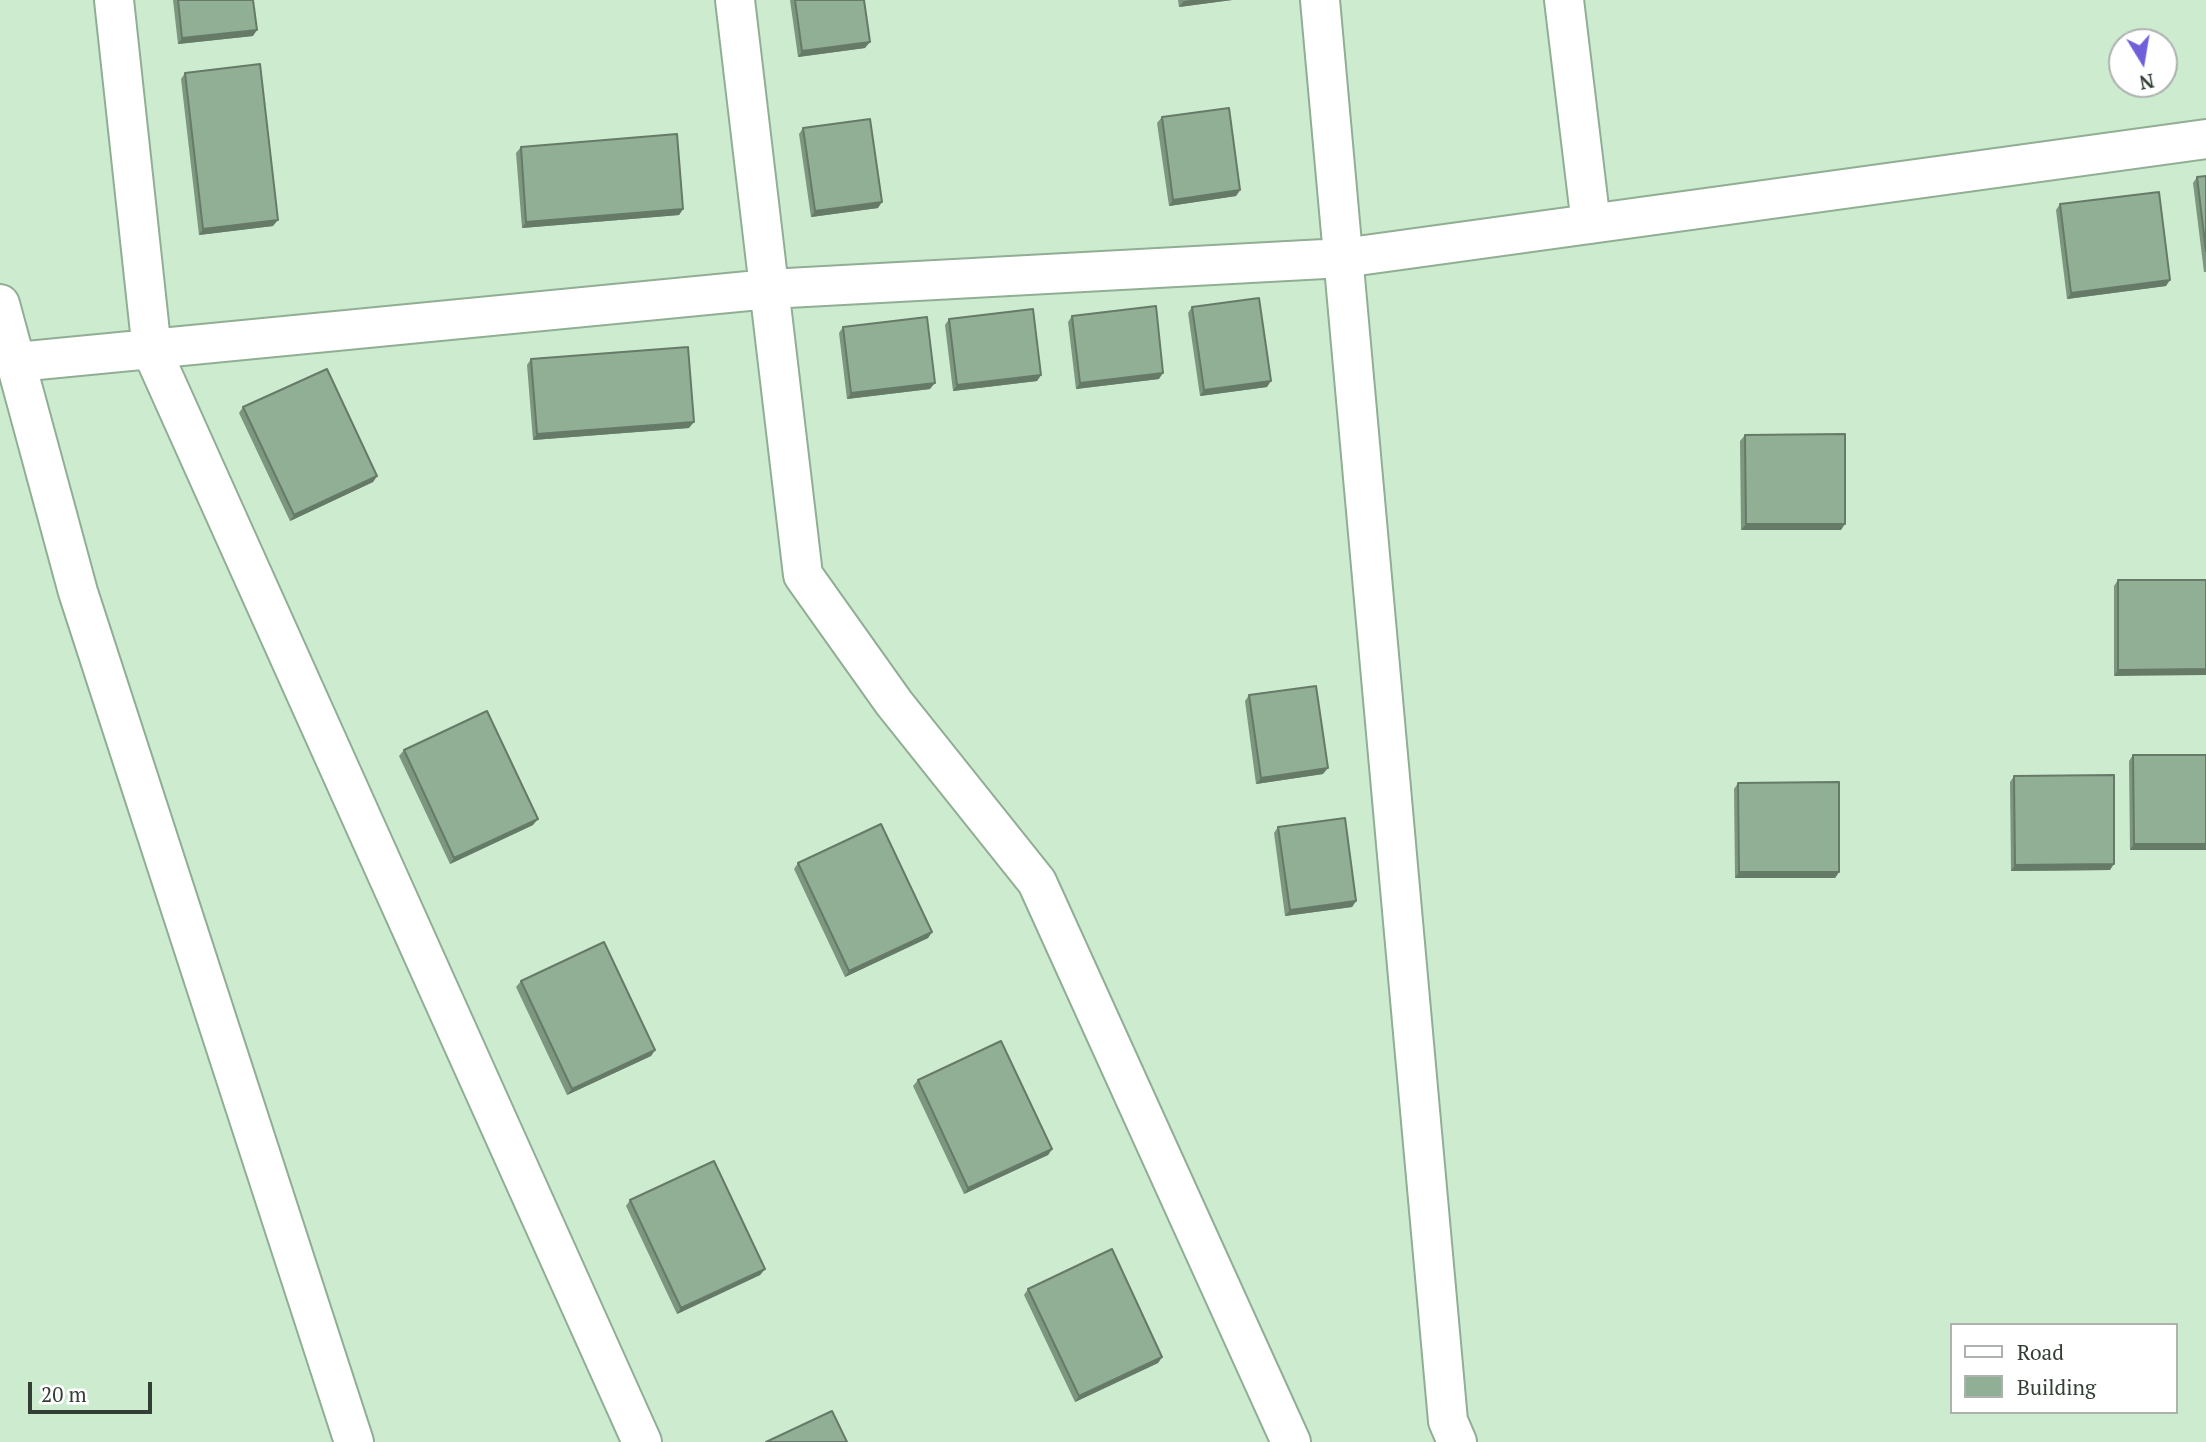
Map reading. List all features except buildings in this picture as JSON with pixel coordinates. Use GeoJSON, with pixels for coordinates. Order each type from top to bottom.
{"type":"FeatureCollection","features":[{"type":"Feature","properties":{"kind":"street"},"geometry":{"type":"LineString","coordinates":[[114,0],[152,351],[642,1442]]}},
{"type":"Feature","properties":{"kind":"street"},"geometry":{"type":"LineString","coordinates":[[735,0],[803,575],[894,703],[1037,881],[1291,1442]]}},
{"type":"Feature","properties":{"kind":"street"},"geometry":{"type":"LineString","coordinates":[[1320,0],[1448,1421],[1457,1442]]}},
{"type":"Feature","properties":{"kind":"street"},"geometry":{"type":"LineString","coordinates":[[1564,0],[1591,224]]}},
{"type":"Feature","properties":{"kind":"street"},"geometry":{"type":"LineString","coordinates":[[17,362],[769,289],[1343,258],[2206,139]]}},
{"type":"Feature","properties":{"kind":"street"},"geometry":{"type":"LineString","coordinates":[[0,304],[78,592],[354,1442]]}}]}
